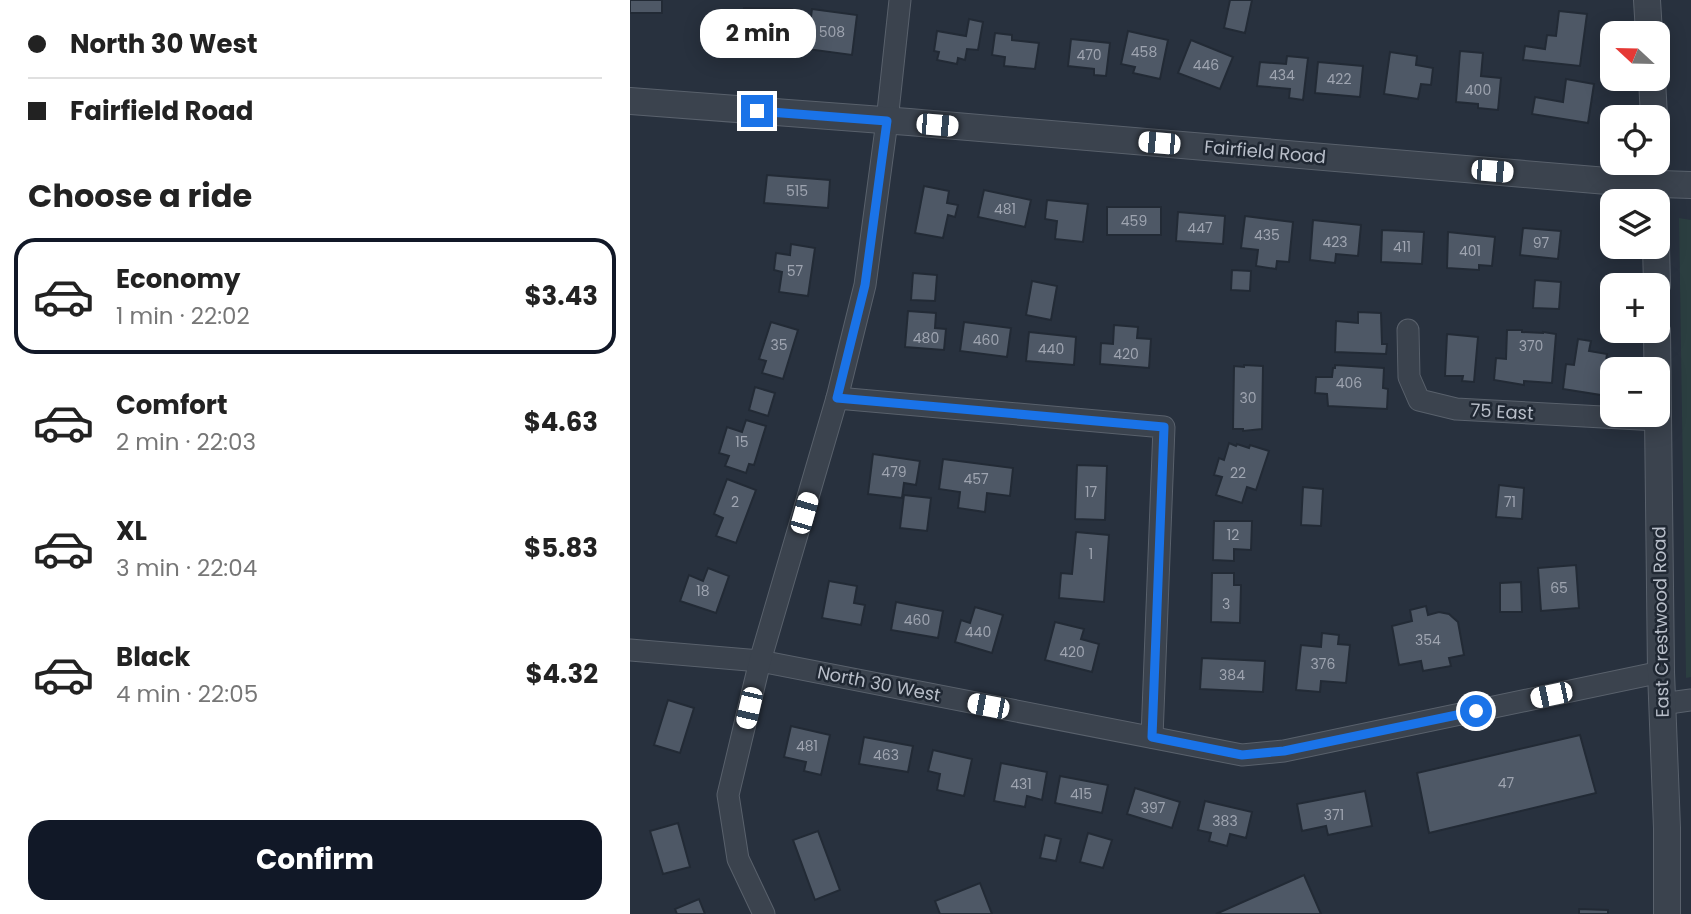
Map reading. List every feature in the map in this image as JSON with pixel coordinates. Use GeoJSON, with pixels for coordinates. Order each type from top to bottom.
{"type":"FeatureCollection","features":[{"type":"Feature","properties":{"kind":"street"},"geometry":{"type":"LineString","coordinates":[[764,914],[738,859],[728,795],[760,661],[837,398],[865,285],[900,0]]}},
{"type":"Feature","properties":{"kind":"street"},"geometry":{"type":"LineString","coordinates":[[1647,0],[1648,21]]}},
{"type":"Feature","properties":{"kind":"street","name":"Fairfield Road"},"geometry":{"type":"LineString","coordinates":[[630,102],[1617,182],[1691,185]]}},
{"type":"Feature","properties":{"kind":"street","name":"75 East"},"geometry":{"type":"LineString","coordinates":[[1408,330],[1409,377],[1419,400],[1456,409],[1600,417]]}},
{"type":"Feature","properties":{"kind":"street"},"geometry":{"type":"LineString","coordinates":[[837,398],[1164,427],[1152,737]]}},
{"type":"Feature","properties":{"kind":"street","name":"East Crestwood Road"},"geometry":{"type":"LineString","coordinates":[[1658,427],[1667,914]]}},
{"type":"Feature","properties":{"kind":"street","name":"North 30 West"},"geometry":{"type":"LineString","coordinates":[[630,650],[760,661],[1242,755],[1284,751],[1661,672]]}},
{"type":"Feature","properties":{"kind":"street"},"geometry":{"type":"LineString","coordinates":[[1662,704],[1691,700]]}},
{"type":"Feature","properties":{"kind":"shaded area"},"geometry":{"type":"Polygon","coordinates":[[[1679,218],[1691,220],[1691,677],[1686,678],[1679,218]]]}},
{"type":"Feature","properties":{"kind":"building"},"geometry":{"type":"Polygon","coordinates":[[[630,0],[662,0],[662,13],[630,13],[630,0]]]}},
{"type":"Feature","properties":{"kind":"building"},"geometry":{"type":"Polygon","coordinates":[[[1230,0],[1252,0],[1245,33],[1224,28],[1230,0]]]}},
{"type":"Feature","properties":{"kind":"building"},"geometry":{"type":"Polygon","coordinates":[[[744,8],[792,9],[791,48],[743,47],[744,8]]]}},
{"type":"Feature","properties":{"kind":"building"},"geometry":{"type":"Polygon","coordinates":[[[812,9],[857,15],[852,55],[807,49],[812,9]]]}},
{"type":"Feature","properties":{"kind":"building"},"geometry":{"type":"Polygon","coordinates":[[[1559,11],[1587,14],[1580,66],[1523,60],[1525,46],[1545,49],[1547,35],[1556,36],[1559,11]]]}},
{"type":"Feature","properties":{"kind":"building"},"geometry":{"type":"Polygon","coordinates":[[[969,19],[983,22],[978,50],[967,49],[965,60],[958,58],[957,64],[937,60],[939,52],[934,51],[937,31],[966,36],[969,19]]]}},
{"type":"Feature","properties":{"kind":"building"},"geometry":{"type":"Polygon","coordinates":[[[1128,31],[1168,40],[1160,79],[1133,73],[1135,67],[1121,64],[1128,31]]]}},
{"type":"Feature","properties":{"kind":"building"},"geometry":{"type":"Polygon","coordinates":[[[995,33],[1012,35],[1012,40],[1039,43],[1035,69],[1004,66],[1005,57],[992,55],[995,33]]]}},
{"type":"Feature","properties":{"kind":"building"},"geometry":{"type":"Polygon","coordinates":[[[1071,39],[1110,43],[1106,76],[1094,75],[1094,69],[1068,66],[1071,39]]]}},
{"type":"Feature","properties":{"kind":"building"},"geometry":{"type":"Polygon","coordinates":[[[1191,40],[1233,57],[1220,89],[1178,73],[1191,40]]]}},
{"type":"Feature","properties":{"kind":"building"},"geometry":{"type":"Polygon","coordinates":[[[1460,51],[1483,53],[1481,76],[1501,78],[1498,110],[1478,108],[1478,104],[1456,102],[1460,51]]]}},
{"type":"Feature","properties":{"kind":"building"},"geometry":{"type":"Polygon","coordinates":[[[1390,52],[1417,56],[1416,65],[1433,68],[1431,85],[1421,84],[1418,99],[1384,94],[1390,52]]]}},
{"type":"Feature","properties":{"kind":"building"},"geometry":{"type":"Polygon","coordinates":[[[1287,56],[1308,58],[1303,100],[1289,98],[1290,89],[1257,86],[1260,62],[1286,64],[1287,56]]]}},
{"type":"Feature","properties":{"kind":"building"},"geometry":{"type":"Polygon","coordinates":[[[1318,62],[1363,66],[1360,97],[1315,93],[1318,62]]]}},
{"type":"Feature","properties":{"kind":"building"},"geometry":{"type":"Polygon","coordinates":[[[1566,79],[1594,84],[1588,123],[1532,114],[1535,97],[1563,102],[1566,79]]]}},
{"type":"Feature","properties":{"kind":"building"},"geometry":{"type":"Polygon","coordinates":[[[767,175],[830,180],[828,208],[764,203],[767,175]]]}},
{"type":"Feature","properties":{"kind":"building"},"geometry":{"type":"Polygon","coordinates":[[[924,186],[949,191],[947,203],[958,205],[955,217],[948,215],[943,238],[915,233],[924,186]]]}},
{"type":"Feature","properties":{"kind":"building"},"geometry":{"type":"Polygon","coordinates":[[[984,190],[1031,200],[1025,227],[978,217],[984,190]]]}},
{"type":"Feature","properties":{"kind":"building"},"geometry":{"type":"Polygon","coordinates":[[[1047,200],[1088,204],[1083,242],[1055,239],[1057,221],[1045,219],[1047,200]]]}},
{"type":"Feature","properties":{"kind":"building"},"geometry":{"type":"Polygon","coordinates":[[[1107,207],[1161,207],[1161,235],[1107,235],[1107,207]]]}},
{"type":"Feature","properties":{"kind":"building"},"geometry":{"type":"Polygon","coordinates":[[[1178,212],[1225,216],[1223,244],[1176,241],[1178,212]]]}},
{"type":"Feature","properties":{"kind":"building"},"geometry":{"type":"Polygon","coordinates":[[[1245,216],[1293,222],[1289,262],[1277,261],[1276,269],[1256,266],[1258,250],[1241,248],[1245,216]]]}},
{"type":"Feature","properties":{"kind":"building"},"geometry":{"type":"Polygon","coordinates":[[[1313,220],[1361,225],[1358,256],[1336,254],[1335,263],[1310,260],[1313,220]]]}},
{"type":"Feature","properties":{"kind":"building"},"geometry":{"type":"Polygon","coordinates":[[[1523,228],[1561,231],[1558,259],[1520,255],[1523,228]]]}},
{"type":"Feature","properties":{"kind":"building"},"geometry":{"type":"Polygon","coordinates":[[[1382,230],[1424,232],[1422,264],[1381,262],[1382,230]]]}},
{"type":"Feature","properties":{"kind":"building"},"geometry":{"type":"Polygon","coordinates":[[[1448,232],[1495,237],[1492,266],[1479,265],[1479,270],[1447,268],[1448,232]]]}},
{"type":"Feature","properties":{"kind":"building"},"geometry":{"type":"Polygon","coordinates":[[[791,244],[815,248],[808,296],[779,292],[782,272],[774,270],[776,253],[790,255],[791,244]]]}},
{"type":"Feature","properties":{"kind":"building"},"geometry":{"type":"Polygon","coordinates":[[[1232,270],[1251,271],[1250,291],[1231,290],[1232,270]]]}},
{"type":"Feature","properties":{"kind":"building"},"geometry":{"type":"Polygon","coordinates":[[[913,273],[937,275],[935,301],[911,300],[913,273]]]}},
{"type":"Feature","properties":{"kind":"building"},"geometry":{"type":"Polygon","coordinates":[[[1535,280],[1561,282],[1559,309],[1533,308],[1535,280]]]}},
{"type":"Feature","properties":{"kind":"building"},"geometry":{"type":"Polygon","coordinates":[[[1032,281],[1057,286],[1051,320],[1026,315],[1032,281]]]}},
{"type":"Feature","properties":{"kind":"building"},"geometry":{"type":"Polygon","coordinates":[[[908,311],[936,313],[935,328],[946,329],[944,350],[905,347],[908,311]]]}},
{"type":"Feature","properties":{"kind":"building"},"geometry":{"type":"Polygon","coordinates":[[[1358,312],[1381,313],[1382,344],[1387,344],[1386,354],[1335,352],[1336,321],[1358,323],[1358,312]]]}},
{"type":"Feature","properties":{"kind":"building"},"geometry":{"type":"Polygon","coordinates":[[[771,322],[798,330],[783,379],[762,373],[766,361],[759,359],[771,322]]]}},
{"type":"Feature","properties":{"kind":"building"},"geometry":{"type":"Polygon","coordinates":[[[964,322],[1011,328],[1007,357],[960,351],[964,322]]]}},
{"type":"Feature","properties":{"kind":"building"},"geometry":{"type":"Polygon","coordinates":[[[1114,325],[1138,327],[1137,338],[1151,339],[1149,368],[1100,364],[1101,343],[1113,344],[1114,325]]]}},
{"type":"Feature","properties":{"kind":"building"},"geometry":{"type":"Polygon","coordinates":[[[1507,330],[1556,334],[1552,383],[1524,381],[1524,385],[1494,380],[1496,358],[1506,359],[1507,330]]]}},
{"type":"Feature","properties":{"kind":"building"},"geometry":{"type":"Polygon","coordinates":[[[1029,332],[1076,337],[1074,365],[1026,361],[1029,332]]]}},
{"type":"Feature","properties":{"kind":"building"},"geometry":{"type":"Polygon","coordinates":[[[1447,334],[1478,337],[1474,382],[1462,381],[1463,376],[1445,376],[1447,334]]]}},
{"type":"Feature","properties":{"kind":"building"},"geometry":{"type":"Polygon","coordinates":[[[1578,339],[1591,341],[1589,351],[1607,354],[1607,357],[1600,357],[1600,395],[1563,389],[1566,364],[1574,365],[1578,339]]]}},
{"type":"Feature","properties":{"kind":"building"},"geometry":{"type":"Polygon","coordinates":[[[1335,365],[1384,368],[1383,388],[1388,389],[1387,409],[1328,406],[1327,394],[1315,393],[1316,377],[1332,377],[1335,365]]]}},
{"type":"Feature","properties":{"kind":"building"},"geometry":{"type":"Polygon","coordinates":[[[1234,366],[1263,366],[1262,429],[1233,429],[1234,366]]]}},
{"type":"Feature","properties":{"kind":"building"},"geometry":{"type":"Polygon","coordinates":[[[755,387],[775,393],[768,416],[749,410],[755,387]]]}},
{"type":"Feature","properties":{"kind":"building"},"geometry":{"type":"Polygon","coordinates":[[[746,420],[766,426],[754,465],[749,464],[746,473],[725,466],[729,456],[719,453],[727,427],[742,432],[746,420]]]}},
{"type":"Feature","properties":{"kind":"building"},"geometry":{"type":"Polygon","coordinates":[[[1229,443],[1249,448],[1250,445],[1269,451],[1256,490],[1247,487],[1242,503],[1216,495],[1222,477],[1214,475],[1219,458],[1224,460],[1229,443]]]}},
{"type":"Feature","properties":{"kind":"building"},"geometry":{"type":"Polygon","coordinates":[[[873,454],[920,461],[916,485],[904,483],[902,498],[868,494],[873,454]]]}},
{"type":"Feature","properties":{"kind":"building"},"geometry":{"type":"Polygon","coordinates":[[[943,459],[1013,468],[1010,496],[987,493],[985,512],[958,508],[960,492],[939,489],[943,459]]]}},
{"type":"Feature","properties":{"kind":"building"},"geometry":{"type":"Polygon","coordinates":[[[1077,465],[1107,466],[1105,520],[1075,519],[1077,465]]]}},
{"type":"Feature","properties":{"kind":"building"},"geometry":{"type":"Polygon","coordinates":[[[727,479],[756,490],[736,543],[716,536],[723,518],[714,514],[727,479]]]}},
{"type":"Feature","properties":{"kind":"building"},"geometry":{"type":"Polygon","coordinates":[[[1499,485],[1524,488],[1522,519],[1496,517],[1499,485]]]}},
{"type":"Feature","properties":{"kind":"building"},"geometry":{"type":"Polygon","coordinates":[[[1303,487],[1323,489],[1321,526],[1301,525],[1303,487]]]}},
{"type":"Feature","properties":{"kind":"building"},"geometry":{"type":"Polygon","coordinates":[[[904,495],[931,498],[927,531],[900,528],[904,495]]]}},
{"type":"Feature","properties":{"kind":"building"},"geometry":{"type":"Polygon","coordinates":[[[1214,521],[1252,521],[1251,550],[1234,549],[1234,561],[1213,560],[1214,521]]]}},
{"type":"Feature","properties":{"kind":"building"},"geometry":{"type":"Polygon","coordinates":[[[1076,532],[1109,535],[1104,602],[1059,598],[1061,573],[1072,574],[1076,532]]]}},
{"type":"Feature","properties":{"kind":"building"},"geometry":{"type":"Polygon","coordinates":[[[1576,565],[1579,608],[1541,611],[1538,568],[1576,565]]]}},
{"type":"Feature","properties":{"kind":"building"},"geometry":{"type":"Polygon","coordinates":[[[708,568],[729,576],[716,613],[680,601],[689,575],[703,581],[708,568]]]}},
{"type":"Feature","properties":{"kind":"building"},"geometry":{"type":"Polygon","coordinates":[[[1212,573],[1234,573],[1234,585],[1241,585],[1240,623],[1211,622],[1212,573]]]}},
{"type":"Feature","properties":{"kind":"building"},"geometry":{"type":"Polygon","coordinates":[[[829,581],[857,586],[854,603],[865,605],[861,625],[822,618],[829,581]]]}},
{"type":"Feature","properties":{"kind":"building"},"geometry":{"type":"Polygon","coordinates":[[[1521,582],[1522,612],[1500,612],[1500,583],[1521,582]]]}},
{"type":"Feature","properties":{"kind":"building"},"geometry":{"type":"Polygon","coordinates":[[[896,602],[943,611],[938,638],[891,630],[896,602]]]}},
{"type":"Feature","properties":{"kind":"building"},"geometry":{"type":"Polygon","coordinates":[[[1426,606],[1428,615],[1439,612],[1449,614],[1458,622],[1464,655],[1449,658],[1451,666],[1423,671],[1421,661],[1399,665],[1392,626],[1412,621],[1410,610],[1426,606]]]}},
{"type":"Feature","properties":{"kind":"building"},"geometry":{"type":"Polygon","coordinates":[[[975,607],[1003,615],[992,653],[955,642],[961,620],[970,623],[975,607]]]}},
{"type":"Feature","properties":{"kind":"building"},"geometry":{"type":"Polygon","coordinates":[[[1055,622],[1084,629],[1081,639],[1099,644],[1092,672],[1045,660],[1055,622]]]}},
{"type":"Feature","properties":{"kind":"building"},"geometry":{"type":"Polygon","coordinates":[[[1322,633],[1339,635],[1338,644],[1350,645],[1346,683],[1321,681],[1320,692],[1296,690],[1301,645],[1321,647],[1322,633]]]}},
{"type":"Feature","properties":{"kind":"building"},"geometry":{"type":"Polygon","coordinates":[[[1202,658],[1265,661],[1263,692],[1200,689],[1202,658]]]}},
{"type":"Feature","properties":{"kind":"building"},"geometry":{"type":"Polygon","coordinates":[[[668,700],[694,708],[680,753],[654,745],[668,700]]]}},
{"type":"Feature","properties":{"kind":"building"},"geometry":{"type":"Polygon","coordinates":[[[791,726],[830,735],[821,775],[804,771],[806,762],[784,757],[791,726]]]}},
{"type":"Feature","properties":{"kind":"building"},"geometry":{"type":"Polygon","coordinates":[[[1580,735],[1596,793],[1429,833],[1417,773],[1580,735]]]}},
{"type":"Feature","properties":{"kind":"building"},"geometry":{"type":"Polygon","coordinates":[[[864,737],[913,746],[908,772],[859,764],[864,737]]]}},
{"type":"Feature","properties":{"kind":"building"},"geometry":{"type":"Polygon","coordinates":[[[933,750],[972,759],[964,796],[937,790],[940,774],[928,771],[933,750]]]}},
{"type":"Feature","properties":{"kind":"building"},"geometry":{"type":"Polygon","coordinates":[[[1001,763],[1047,772],[1042,800],[1027,796],[1025,807],[994,801],[1001,763]]]}},
{"type":"Feature","properties":{"kind":"building"},"geometry":{"type":"Polygon","coordinates":[[[1060,776],[1108,785],[1102,813],[1055,803],[1060,776]]]}},
{"type":"Feature","properties":{"kind":"building"},"geometry":{"type":"Polygon","coordinates":[[[1135,788],[1180,802],[1172,828],[1127,814],[1135,788]]]}},
{"type":"Feature","properties":{"kind":"building"},"geometry":{"type":"Polygon","coordinates":[[[1365,791],[1372,826],[1328,835],[1326,826],[1302,831],[1297,804],[1365,791]]]}},
{"type":"Feature","properties":{"kind":"building"},"geometry":{"type":"Polygon","coordinates":[[[1205,801],[1252,812],[1246,838],[1230,834],[1227,846],[1209,841],[1211,833],[1198,830],[1205,801]]]}},
{"type":"Feature","properties":{"kind":"building"},"geometry":{"type":"Polygon","coordinates":[[[678,823],[690,867],[663,874],[650,831],[678,823]]]}},
{"type":"Feature","properties":{"kind":"building"},"geometry":{"type":"Polygon","coordinates":[[[818,831],[840,890],[815,900],[793,840],[818,831]]]}},
{"type":"Feature","properties":{"kind":"building"},"geometry":{"type":"Polygon","coordinates":[[[1088,833],[1112,840],[1103,868],[1080,862],[1088,833]]]}},
{"type":"Feature","properties":{"kind":"building"},"geometry":{"type":"Polygon","coordinates":[[[1045,835],[1061,839],[1056,861],[1040,858],[1045,835]]]}},
{"type":"Feature","properties":{"kind":"building"},"geometry":{"type":"Polygon","coordinates":[[[1304,875],[1321,914],[1216,914],[1304,875]]]}},
{"type":"Feature","properties":{"kind":"building"},"geometry":{"type":"Polygon","coordinates":[[[980,883],[992,914],[940,914],[935,901],[980,883]]]}},
{"type":"Feature","properties":{"kind":"building"},"geometry":{"type":"Polygon","coordinates":[[[699,899],[705,914],[677,914],[675,909],[699,899]]]}},
{"type":"Feature","properties":{"kind":"building"},"geometry":{"type":"Polygon","coordinates":[[[1579,909],[1608,910],[1608,914],[1579,914],[1579,909]]]}},
{"type":"Feature","properties":{"kind":"route"},"geometry":{"type":"LineString","coordinates":[[757,111],[887,121],[865,285],[837,398],[1164,427],[1152,737],[1242,755],[1284,751],[1476,711]]}}]}
